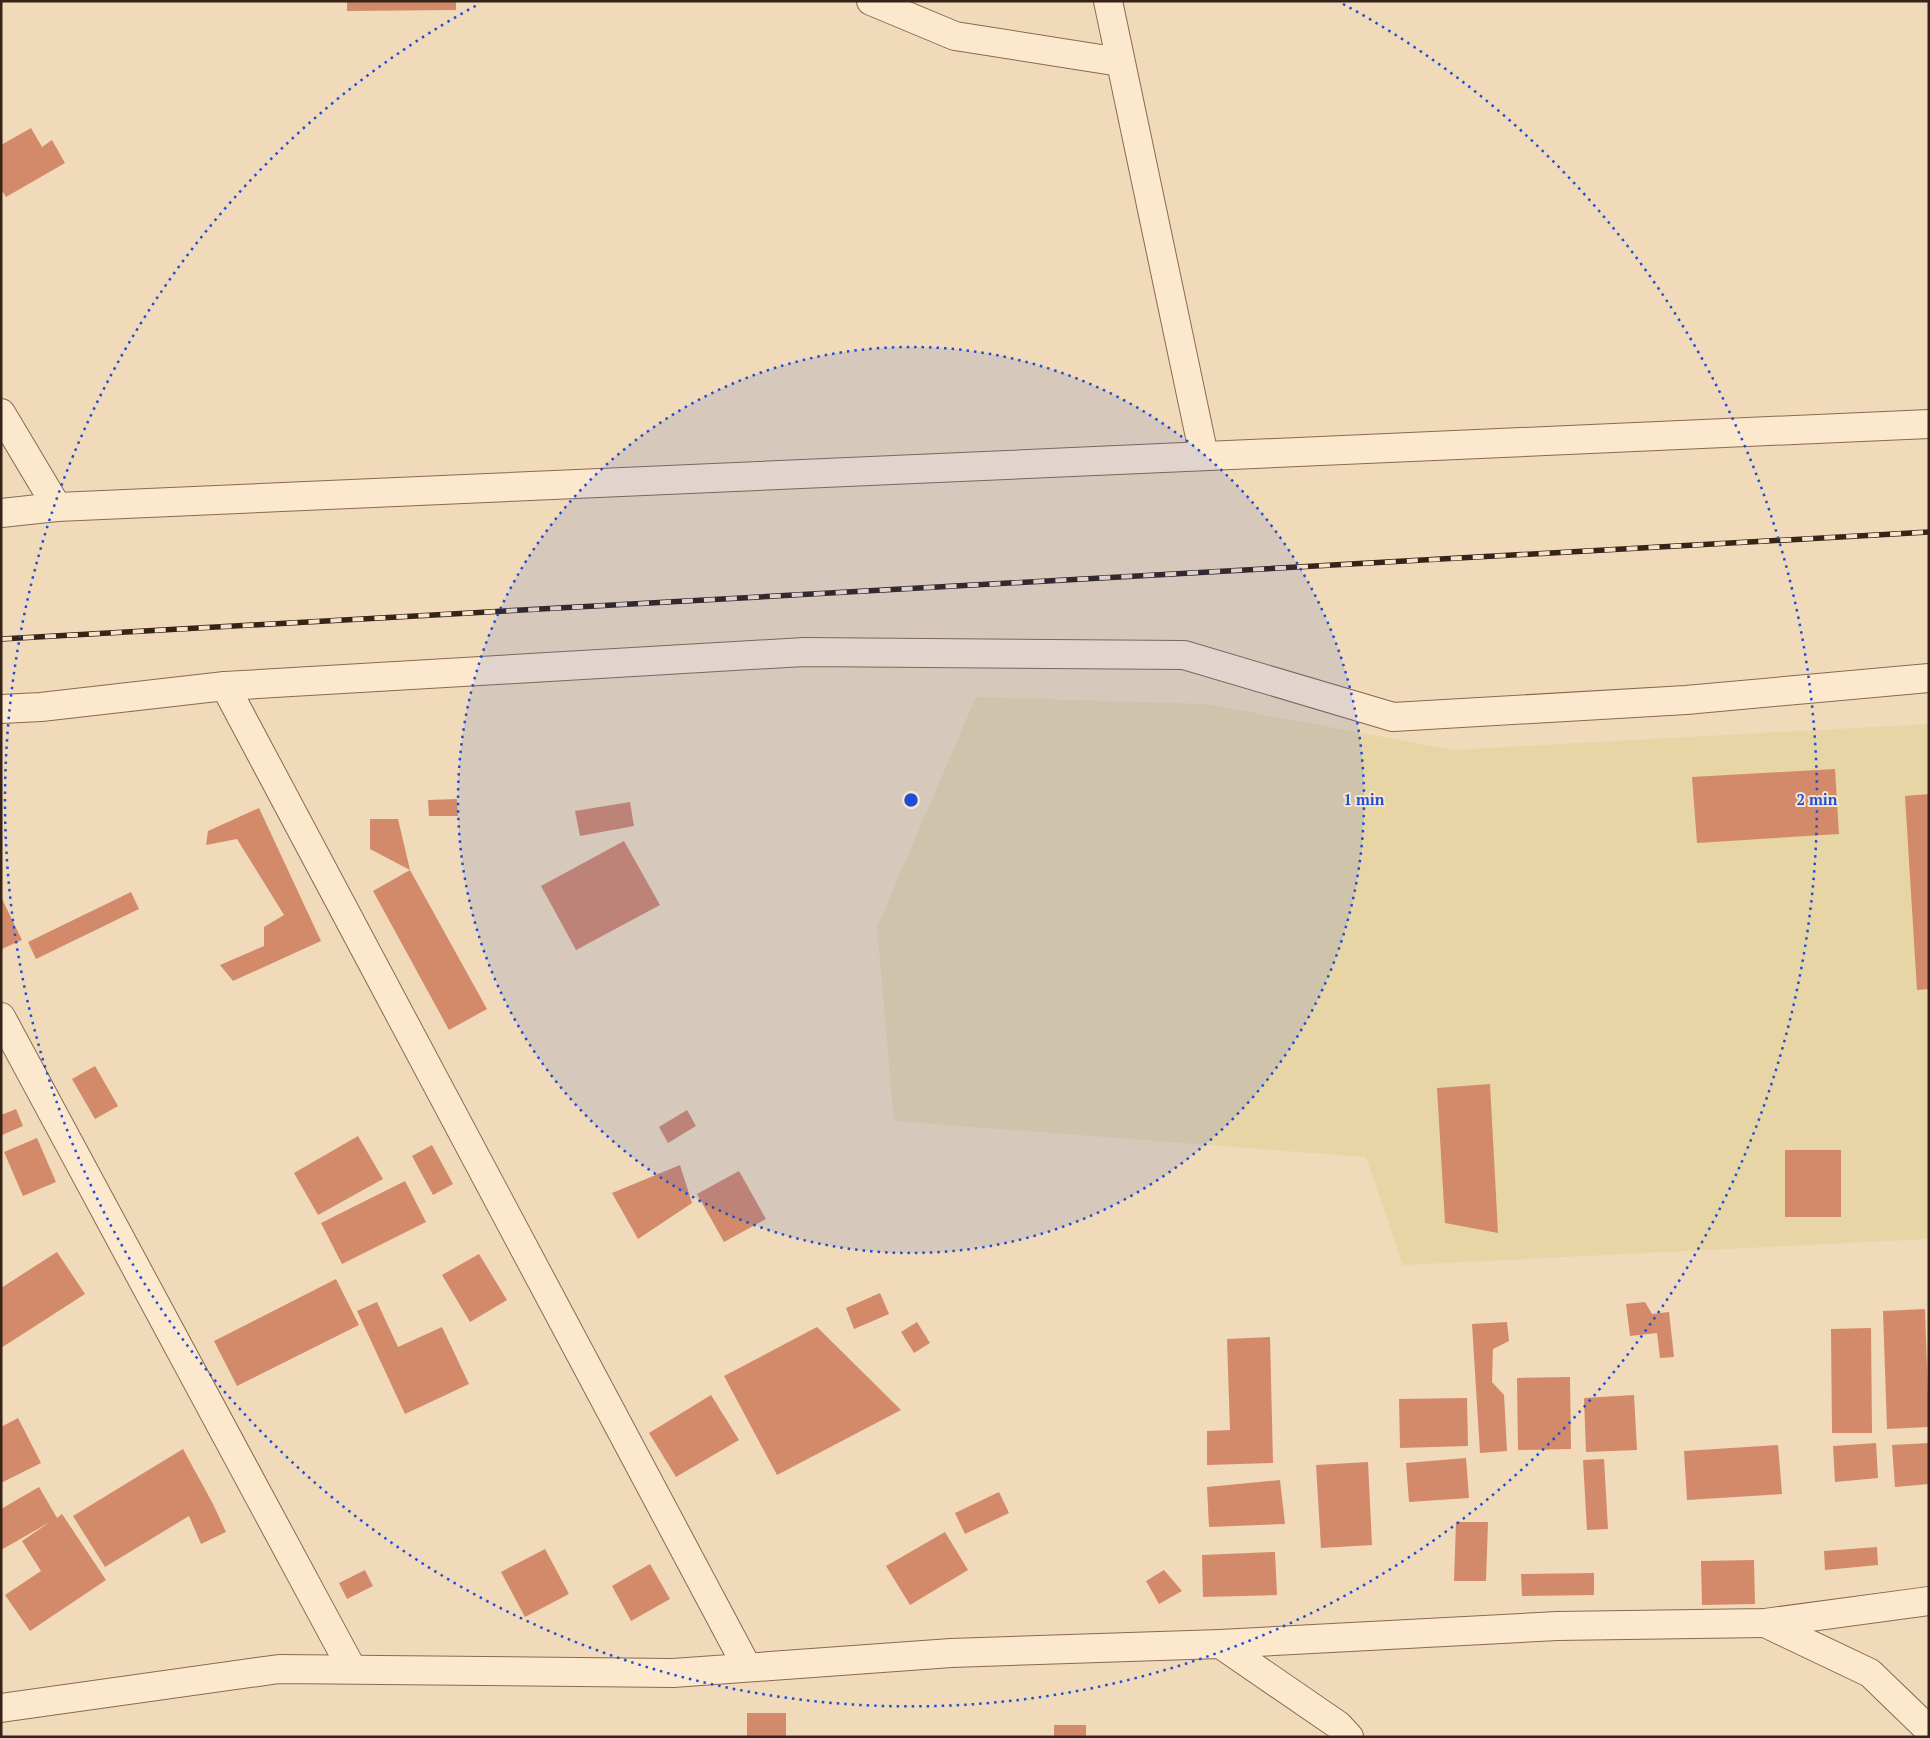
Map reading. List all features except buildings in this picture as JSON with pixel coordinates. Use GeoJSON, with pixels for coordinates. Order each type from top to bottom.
{"type":"FeatureCollection","features":[{"type":"Feature","properties":{"kind":"street"},"geometry":{"type":"LineString","coordinates":[[871,1],[955,36],[1120,62]]}},
{"type":"Feature","properties":{"kind":"street"},"geometry":{"type":"LineString","coordinates":[[1108,1],[1204,456]]}},
{"type":"Feature","properties":{"kind":"street"},"geometry":{"type":"LineString","coordinates":[[1,413],[57,507]]}},
{"type":"Feature","properties":{"kind":"street"},"geometry":{"type":"LineString","coordinates":[[1,513],[57,507],[1929,424]]}},
{"type":"Feature","properties":{"kind":"street"},"geometry":{"type":"LineString","coordinates":[[1,709],[41,707],[225,686],[804,652],[1184,655],[1394,717],[1686,700],[1929,678]]}},
{"type":"Feature","properties":{"kind":"street"},"geometry":{"type":"LineString","coordinates":[[225,686],[747,1667]]}},
{"type":"Feature","properties":{"kind":"street"},"geometry":{"type":"LineString","coordinates":[[1,1017],[352,1670]]}},
{"type":"Feature","properties":{"kind":"street"},"geometry":{"type":"LineString","coordinates":[[1,1708],[279,1669],[673,1673],[951,1652],[1220,1644],[1557,1626],[1765,1623],[1929,1601]]}},
{"type":"Feature","properties":{"kind":"street"},"geometry":{"type":"LineString","coordinates":[[1765,1623],[1870,1673],[1929,1730]]}},
{"type":"Feature","properties":{"kind":"street"},"geometry":{"type":"LineString","coordinates":[[1220,1644],[1338,1725],[1349,1737]]}},
{"type":"Feature","properties":{"kind":"shaded area"},"geometry":{"type":"Polygon","coordinates":[[[976,697],[1207,704],[1452,750],[1928,724],[1929,1239],[1403,1265],[1366,1157],[894,1121],[877,927],[976,697]]]}},
{"type":"Feature","properties":{"kind":"railway"},"geometry":{"type":"LineString","coordinates":[[1,639],[1929,532]]}}]}
